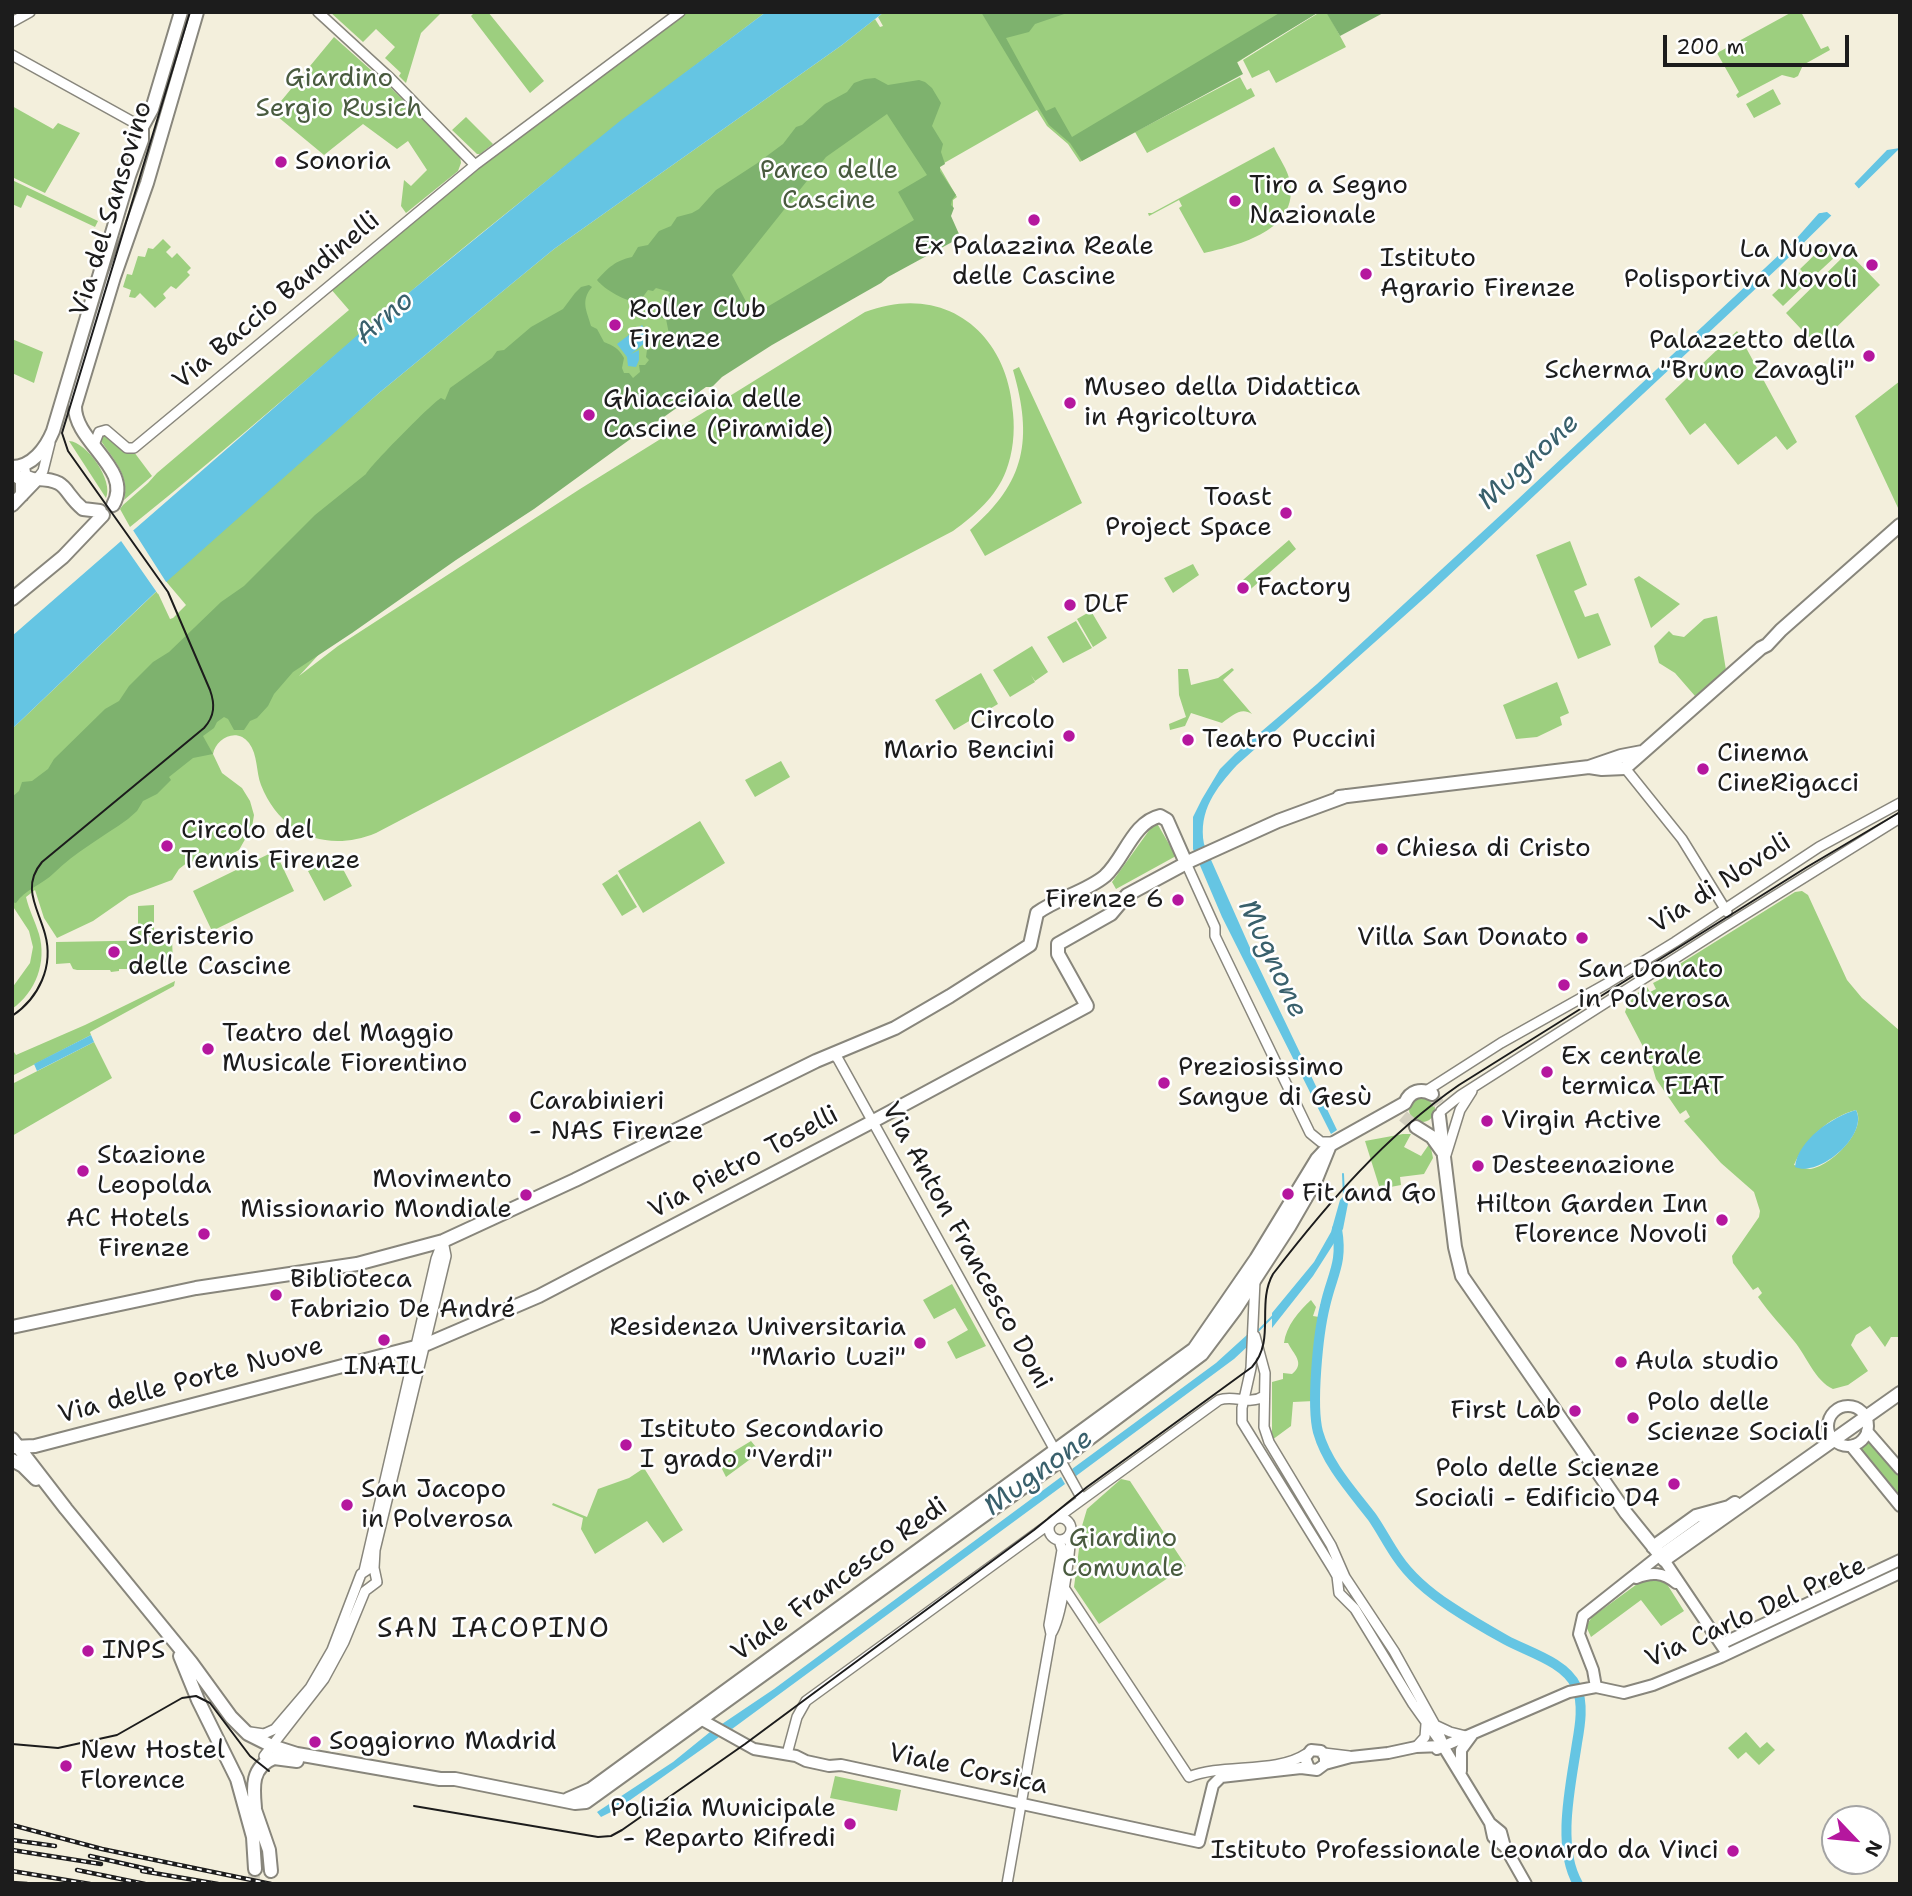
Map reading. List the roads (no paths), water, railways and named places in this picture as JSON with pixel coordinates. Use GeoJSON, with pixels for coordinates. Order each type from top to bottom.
{"type":"FeatureCollection","features":[{"type":"Feature","properties":{"kind":"main road","name":"Via del Sansovino"},"geometry":{"type":"LineString","coordinates":[[51,436],[126,184],[142,139],[139,126],[152,109],[181,12]]}},
{"type":"Feature","properties":{"kind":"main road","name":"Via del Sansovino"},"geometry":{"type":"LineString","coordinates":[[94,445],[77,419],[77,398],[117,268],[147,183],[197,12]]}},
{"type":"Feature","properties":{"kind":"main road"},"geometry":{"type":"LineString","coordinates":[[18,466],[42,452],[51,436]]}},
{"type":"Feature","properties":{"kind":"main road"},"geometry":{"type":"LineString","coordinates":[[94,445],[117,480],[118,492],[113,505]]}},
{"type":"Feature","properties":{"kind":"main road"},"geometry":{"type":"LineString","coordinates":[[12,473],[22,480],[22,495]]}},
{"type":"Feature","properties":{"kind":"main road"},"geometry":{"type":"LineString","coordinates":[[12,505],[37,479],[59,482],[83,509],[101,513],[63,557],[12,599]]}},
{"type":"Feature","properties":{"kind":"main road"},"geometry":{"type":"LineString","coordinates":[[1588,767],[1625,768],[1626,760],[1639,753],[1773,640],[1900,525]]}},
{"type":"Feature","properties":{"kind":"main road"},"geometry":{"type":"LineString","coordinates":[[12,1327],[207,1286],[357,1264],[443,1241],[575,1180],[832,1053],[895,1028],[950,996],[1030,945],[1037,913],[1104,877],[1139,830],[1155,817],[1162,816],[1167,820],[1189,862],[1278,821],[1346,796],[1588,767],[1639,753]]}},
{"type":"Feature","properties":{"kind":"main road","name":"Via Pietro Toselli"},"geometry":{"type":"LineString","coordinates":[[421,1345],[539,1296],[1087,1006],[1058,954],[1058,944],[1108,916],[1127,895],[1189,862]]}},
{"type":"Feature","properties":{"kind":"main road","name":"Via di Novoli"},"geometry":{"type":"LineString","coordinates":[[1331,1144],[1387,1113],[1404,1111],[1413,1093],[1429,1092]]}},
{"type":"Feature","properties":{"kind":"main road"},"geometry":{"type":"LineString","coordinates":[[1440,1111],[1455,1247],[1464,1281],[1724,1649]]}},
{"type":"Feature","properties":{"kind":"main road","name":"Via di Novoli"},"geometry":{"type":"LineString","coordinates":[[1440,1111],[1431,1125],[1416,1127],[1434,1138],[1445,1157]]}},
{"type":"Feature","properties":{"kind":"main road","name":"Viale Francesco Redi"},"geometry":{"type":"LineString","coordinates":[[565,1800],[591,1790],[1060,1460],[1197,1347],[1255,1261],[1315,1163],[1331,1144]]}},
{"type":"Feature","properties":{"kind":"main road","name":"Viale Francesco Redi"},"geometry":{"type":"LineString","coordinates":[[172,1640],[242,1728],[259,1741],[268,1754],[297,1754],[364,1767],[498,1786],[516,1792],[581,1803],[591,1800],[707,1723],[1202,1354],[1235,1310],[1306,1197],[1331,1144]]}},
{"type":"Feature","properties":{"kind":"main road","name":"Via delle Porte Nuove"},"geometry":{"type":"LineString","coordinates":[[14,1444],[35,1446],[421,1345]]}},
{"type":"Feature","properties":{"kind":"main road"},"geometry":{"type":"LineString","coordinates":[[1659,1554],[1832,1438],[1900,1385]]}},
{"type":"Feature","properties":{"kind":"main road"},"geometry":{"type":"LineString","coordinates":[[1864,1415],[1900,1393]]}},
{"type":"Feature","properties":{"kind":"main road"},"geometry":{"type":"LineString","coordinates":[[1867,1431],[1862,1440],[1851,1446],[1841,1445],[1832,1438],[1828,1422],[1835,1411],[1850,1407],[1864,1415],[1867,1431],[1900,1469]]}},
{"type":"Feature","properties":{"kind":"main road"},"geometry":{"type":"LineString","coordinates":[[1614,1592],[1659,1554],[1696,1516],[1729,1507],[1832,1438]]}},
{"type":"Feature","properties":{"kind":"main road"},"geometry":{"type":"LineString","coordinates":[[14,1444],[172,1640],[237,1779],[253,1837],[255,1869]]}},
{"type":"Feature","properties":{"kind":"main road"},"geometry":{"type":"LineString","coordinates":[[1851,1446],[1900,1506]]}},
{"type":"Feature","properties":{"kind":"main road"},"geometry":{"type":"LineString","coordinates":[[12,1460],[23,1466],[65,1509]]}},
{"type":"Feature","properties":{"kind":"main road","name":"Via Carlo Del Prete"},"geometry":{"type":"LineString","coordinates":[[1591,1687],[1629,1692],[1653,1685],[1900,1560]]}},
{"type":"Feature","properties":{"kind":"main road"},"geometry":{"type":"LineString","coordinates":[[1324,1759],[1431,1752],[1569,1692],[1591,1687],[1593,1670],[1579,1634],[1579,1626],[1585,1613],[1636,1578],[1652,1573],[1665,1575],[1680,1587]]}},
{"type":"Feature","properties":{"kind":"main road","name":"Via Carlo Del Prete"},"geometry":{"type":"LineString","coordinates":[[1724,1649],[1900,1573]]}},
{"type":"Feature","properties":{"kind":"main road","name":"Viale Corsica"},"geometry":{"type":"LineString","coordinates":[[707,1723],[754,1749],[791,1755],[829,1766],[841,1765],[1199,1843],[1214,1782],[1224,1776],[1309,1768]]}},
{"type":"Feature","properties":{"kind":"main road"},"geometry":{"type":"LineString","coordinates":[[1461,1774],[1461,1751],[1471,1734]]}},
{"type":"Feature","properties":{"kind":"main road"},"geometry":{"type":"LineString","coordinates":[[1388,1753],[1416,1747],[1443,1746]]}},
{"type":"Feature","properties":{"kind":"main road"},"geometry":{"type":"LineString","coordinates":[[1443,1746],[1490,1823],[1501,1832],[1505,1847],[1526,1884]]}},
{"type":"Feature","properties":{"kind":"main road"},"geometry":{"type":"LineString","coordinates":[[1315,1749],[1324,1759],[1318,1769],[1309,1768],[1305,1762],[1306,1755],[1315,1749]]}},
{"type":"Feature","properties":{"kind":"main road"},"geometry":{"type":"LineString","coordinates":[[268,1754],[252,1788],[255,1808],[270,1853],[271,1871]]}},
{"type":"Feature","properties":{"kind":"street"},"geometry":{"type":"LineString","coordinates":[[13,20],[30,12]]}},
{"type":"Feature","properties":{"kind":"street"},"geometry":{"type":"LineString","coordinates":[[318,12],[424,111],[475,165]]}},
{"type":"Feature","properties":{"kind":"street","name":"Via Baccio Bandinelli"},"geometry":{"type":"LineString","coordinates":[[94,445],[99,432],[106,430],[127,448],[134,448],[475,165],[680,12]]}},
{"type":"Feature","properties":{"kind":"street"},"geometry":{"type":"LineString","coordinates":[[12,55],[139,126]]}},
{"type":"Feature","properties":{"kind":"street"},"geometry":{"type":"LineString","coordinates":[[18,466],[26,475],[37,479],[44,466],[51,436]]}},
{"type":"Feature","properties":{"kind":"street"},"geometry":{"type":"LineString","coordinates":[[1625,768],[1680,836],[1733,921]]}},
{"type":"Feature","properties":{"kind":"street","name":"Via di Novoli"},"geometry":{"type":"LineString","coordinates":[[1429,1092],[1490,1049],[1637,965],[1820,847],[1900,803]]}},
{"type":"Feature","properties":{"kind":"street","name":"Via di Novoli"},"geometry":{"type":"LineString","coordinates":[[1440,1111],[1480,1082],[1900,818]]}},
{"type":"Feature","properties":{"kind":"street"},"geometry":{"type":"LineString","coordinates":[[1189,862],[1215,927],[1215,936],[1310,1133],[1318,1140],[1331,1144]]}},
{"type":"Feature","properties":{"kind":"street","name":"Via Anton Francesco Doni"},"geometry":{"type":"LineString","coordinates":[[832,1053],[873,1121],[1082,1499]]}},
{"type":"Feature","properties":{"kind":"street"},"geometry":{"type":"LineString","coordinates":[[1445,1157],[1462,1106],[1480,1082]]}},
{"type":"Feature","properties":{"kind":"street"},"geometry":{"type":"LineString","coordinates":[[268,1754],[324,1679],[368,1587],[377,1582],[376,1550],[421,1345],[436,1259],[443,1241]]}},
{"type":"Feature","properties":{"kind":"street"},"geometry":{"type":"LineString","coordinates":[[1255,1261],[1254,1346],[1241,1412],[1242,1422],[1333,1569],[1339,1593],[1355,1609],[1431,1724],[1452,1733],[1471,1734]]}},
{"type":"Feature","properties":{"kind":"street"},"geometry":{"type":"LineString","coordinates":[[1235,1310],[1244,1306],[1254,1310]]}},
{"type":"Feature","properties":{"kind":"street"},"geometry":{"type":"LineString","coordinates":[[242,1728],[256,1734],[272,1731],[301,1699],[332,1650],[362,1575],[421,1345]]}},
{"type":"Feature","properties":{"kind":"street"},"geometry":{"type":"LineString","coordinates":[[1254,1346],[1265,1373],[1264,1427],[1269,1442],[1331,1545],[1343,1574],[1390,1644],[1443,1746]]}},
{"type":"Feature","properties":{"kind":"street"},"geometry":{"type":"LineString","coordinates":[[1247,1384],[1257,1383],[1265,1392]]}},
{"type":"Feature","properties":{"kind":"street"},"geometry":{"type":"LineString","coordinates":[[791,1755],[798,1714],[806,1701],[1219,1400],[1228,1397],[1254,1400],[1265,1392]]}},
{"type":"Feature","properties":{"kind":"street"},"geometry":{"type":"LineString","coordinates":[[1007,1884],[1071,1530],[1082,1499]]}},
{"type":"Feature","properties":{"kind":"street"},"geometry":{"type":"LineString","coordinates":[[1053,1521],[1065,1519],[1071,1530]]}},
{"type":"Feature","properties":{"kind":"street"},"geometry":{"type":"LineString","coordinates":[[1051,1634],[1048,1626],[1062,1549],[1059,1539],[1050,1532],[1053,1521]]}},
{"type":"Feature","properties":{"kind":"street"},"geometry":{"type":"LineString","coordinates":[[1059,1539],[1065,1538],[1071,1530]]}},
{"type":"Feature","properties":{"kind":"street"},"geometry":{"type":"LineString","coordinates":[[368,1587],[362,1585],[362,1575],[368,1569],[375,1572]]}},
{"type":"Feature","properties":{"kind":"street"},"geometry":{"type":"LineString","coordinates":[[1338,1587],[1344,1582],[1352,1586]]}},
{"type":"Feature","properties":{"kind":"street"},"geometry":{"type":"LineString","coordinates":[[1063,1586],[1189,1777],[1205,1772],[1299,1759],[1306,1755]]}},
{"type":"Feature","properties":{"kind":"street"},"geometry":{"type":"LineString","coordinates":[[1344,1597],[1350,1595],[1352,1586]]}},
{"type":"Feature","properties":{"kind":"street"},"geometry":{"type":"LineString","coordinates":[[1416,1747],[1424,1739],[1431,1724]]}},
{"type":"Feature","properties":{"kind":"water","name":"Arno"},"geometry":{"type":"Polygon","coordinates":[[[766,12],[884,12],[842,45],[554,249],[379,393],[164,584],[12,729],[12,636],[368,326],[620,121],[766,12]]]}},
{"type":"Feature","properties":{"kind":"water"},"geometry":{"type":"Polygon","coordinates":[[[1900,148],[1780,266],[1430,593],[1237,765],[1210,801],[1204,821],[1204,844],[1255,959],[1337,1130],[1331,1134],[1222,917],[1193,849],[1193,817],[1202,799],[1220,769],[1235,754],[1317,684],[1517,500],[1796,239],[1819,213],[1828,211],[1887,150],[1900,148]]]}},
{"type":"Feature","properties":{"kind":"water"},"geometry":{"type":"Polygon","coordinates":[[[642,325],[651,338],[631,354],[639,350],[636,367],[628,366],[627,357],[617,344],[642,325]]]}},
{"type":"Feature","properties":{"kind":"water"},"geometry":{"type":"Polygon","coordinates":[[[91,1035],[94,1042],[37,1071],[34,1064],[91,1035]]]}},
{"type":"Feature","properties":{"kind":"water"},"geometry":{"type":"Polygon","coordinates":[[[1856,1110],[1858,1120],[1855,1131],[1839,1152],[1816,1166],[1805,1169],[1795,1167],[1797,1157],[1809,1139],[1827,1124],[1856,1110]]]}},
{"type":"Feature","properties":{"kind":"water"},"geometry":{"type":"Polygon","coordinates":[[[1351,1188],[1343,1229],[1313,1276],[1272,1328],[1272,1313],[1314,1262],[1331,1232],[1340,1200],[1351,1188]]]}},
{"type":"Feature","properties":{"kind":"water"},"geometry":{"type":"Polygon","coordinates":[[[1248,1334],[1248,1346],[1234,1359],[1076,1476],[1072,1469],[1216,1363],[1248,1334]]]}},
{"type":"Feature","properties":{"kind":"water"},"geometry":{"type":"Polygon","coordinates":[[[1061,1477],[1065,1484],[732,1729],[722,1724],[774,1689],[1061,1477]]]}},
{"type":"Feature","properties":{"kind":"water"},"geometry":{"type":"Polygon","coordinates":[[[710,1732],[719,1737],[619,1808],[601,1817],[597,1812],[673,1762],[710,1732]]]}},
{"type":"Feature","properties":{"kind":"waterway","name":"Mugnone"},"geometry":{"type":"LineString","coordinates":[[1343,1174],[1344,1197]]}},
{"type":"Feature","properties":{"kind":"waterway"},"geometry":{"type":"LineString","coordinates":[[1337,1229],[1338,1260],[1322,1318],[1316,1369],[1316,1420],[1322,1444],[1341,1477],[1415,1579],[1436,1597],[1472,1620],[1555,1664],[1564,1670],[1576,1686],[1581,1714],[1566,1834],[1571,1869],[1578,1884]]}},
{"type":"Feature","properties":{"kind":"waterway","name":"Mugnone"},"geometry":{"type":"LineString","coordinates":[[1257,1332],[1273,1316]]}},
{"type":"Feature","properties":{"kind":"tunnel"},"geometry":{"type":"LineString","coordinates":[[1432,1094],[1440,1106]]}},
{"type":"Feature","properties":{"kind":"tunnel"},"geometry":{"type":"LineString","coordinates":[[1403,1116],[1416,1127]]}},
{"type":"Feature","properties":{"kind":"tunnel"},"geometry":{"type":"LineString","coordinates":[[253,1884],[255,1869]]}},
{"type":"Feature","properties":{"kind":"tram line"},"geometry":{"type":"LineString","coordinates":[[12,1016],[22,1009],[37,991],[46,969],[45,934],[32,889],[36,871],[42,862],[204,728],[213,710],[210,690],[168,592],[68,451],[62,433],[190,12]]}},
{"type":"Feature","properties":{"kind":"tram line"},"geometry":{"type":"LineString","coordinates":[[414,1806],[598,1837],[611,1836],[622,1830],[745,1744],[1034,1530],[1087,1487],[1252,1367],[1263,1345],[1266,1297],[1273,1274],[1358,1172],[1432,1105],[1459,1085],[1807,867],[1900,812]]}},
{"type":"Feature","properties":{"kind":"tram line"},"geometry":{"type":"LineString","coordinates":[[12,1744],[58,1748],[117,1735],[182,1698],[196,1696],[210,1703],[250,1756],[269,1771]]}},
{"type":"Feature","properties":{"kind":"railway"},"geometry":{"type":"LineString","coordinates":[[12,1825],[102,1849],[271,1884]]}},
{"type":"Feature","properties":{"kind":"railway"},"geometry":{"type":"LineString","coordinates":[[12,1840],[55,1846]]}},
{"type":"Feature","properties":{"kind":"railway"},"geometry":{"type":"LineString","coordinates":[[12,1850],[101,1864]]}},
{"type":"Feature","properties":{"kind":"railway"},"geometry":{"type":"LineString","coordinates":[[90,1856],[152,1870]]}},
{"type":"Feature","properties":{"kind":"railway"},"geometry":{"type":"LineString","coordinates":[[77,1870],[145,1884]]}},
{"type":"Feature","properties":{"kind":"railway"},"geometry":{"type":"LineString","coordinates":[[12,1871],[90,1884]]}},
{"type":"Feature","properties":{"kind":"railway"},"geometry":{"type":"LineString","coordinates":[[142,1871],[218,1884]]}},
{"type":"Feature","properties":{"kind":"railway"},"geometry":{"type":"LineString","coordinates":[[12,1883],[27,1884]]}},
{"type":"Feature","properties":{"kind":"place","name":"Sonoria"},"geometry":{"type":"Point","coordinates":[281,162]}},
{"type":"Feature","properties":{"kind":"place","name":"Tiro a Segno Nazionale"},"geometry":{"type":"Point","coordinates":[1235,201]}},
{"type":"Feature","properties":{"kind":"place","name":"Ex Palazzina Reale delle Cascine"},"geometry":{"type":"Point","coordinates":[1034,220]}},
{"type":"Feature","properties":{"kind":"place","name":"La Nuova Polisportiva Novoli"},"geometry":{"type":"Point","coordinates":[1872,265]}},
{"type":"Feature","properties":{"kind":"place","name":"Istituto Agrario Firenze"},"geometry":{"type":"Point","coordinates":[1366,274]}},
{"type":"Feature","properties":{"kind":"place","name":"Roller Club Firenze"},"geometry":{"type":"Point","coordinates":[615,325]}},
{"type":"Feature","properties":{"kind":"place","name":"Palazzetto della Scherma \"Bruno Zavagli\""},"geometry":{"type":"Point","coordinates":[1869,356]}},
{"type":"Feature","properties":{"kind":"place","name":"Museo della Didattica in Agricoltura"},"geometry":{"type":"Point","coordinates":[1070,403]}},
{"type":"Feature","properties":{"kind":"place","name":"Ghiacciaia delle Cascine (Piramide)"},"geometry":{"type":"Point","coordinates":[589,415]}},
{"type":"Feature","properties":{"kind":"place","name":"Toast Project Space"},"geometry":{"type":"Point","coordinates":[1286,513]}},
{"type":"Feature","properties":{"kind":"place","name":"Factory"},"geometry":{"type":"Point","coordinates":[1243,588]}},
{"type":"Feature","properties":{"kind":"place","name":"DLF"},"geometry":{"type":"Point","coordinates":[1070,605]}},
{"type":"Feature","properties":{"kind":"place","name":"Circolo Mario Bencini"},"geometry":{"type":"Point","coordinates":[1069,736]}},
{"type":"Feature","properties":{"kind":"place","name":"Teatro Puccini"},"geometry":{"type":"Point","coordinates":[1188,740]}},
{"type":"Feature","properties":{"kind":"place","name":"Cinema CineRigacci"},"geometry":{"type":"Point","coordinates":[1703,769]}},
{"type":"Feature","properties":{"kind":"place","name":"Circolo del Tennis Firenze"},"geometry":{"type":"Point","coordinates":[167,846]}},
{"type":"Feature","properties":{"kind":"place","name":"Chiesa di Cristo"},"geometry":{"type":"Point","coordinates":[1382,849]}},
{"type":"Feature","properties":{"kind":"place","name":"Firenze 6"},"geometry":{"type":"Point","coordinates":[1178,900]}},
{"type":"Feature","properties":{"kind":"place","name":"Villa San Donato"},"geometry":{"type":"Point","coordinates":[1582,938]}},
{"type":"Feature","properties":{"kind":"place","name":"Sferisterio delle Cascine"},"geometry":{"type":"Point","coordinates":[114,952]}},
{"type":"Feature","properties":{"kind":"place","name":"San Donato in Polverosa"},"geometry":{"type":"Point","coordinates":[1564,985]}},
{"type":"Feature","properties":{"kind":"place","name":"Teatro del Maggio Musicale Fiorentino"},"geometry":{"type":"Point","coordinates":[208,1049]}},
{"type":"Feature","properties":{"kind":"place","name":"Ex centrale termica FIAT"},"geometry":{"type":"Point","coordinates":[1547,1072]}},
{"type":"Feature","properties":{"kind":"place","name":"Preziosissimo Sangue di Gesù"},"geometry":{"type":"Point","coordinates":[1164,1083]}},
{"type":"Feature","properties":{"kind":"place","name":"Carabinieri - NAS Firenze"},"geometry":{"type":"Point","coordinates":[515,1117]}},
{"type":"Feature","properties":{"kind":"place","name":"Virgin Active"},"geometry":{"type":"Point","coordinates":[1487,1121]}},
{"type":"Feature","properties":{"kind":"place","name":"Desteenazione"},"geometry":{"type":"Point","coordinates":[1478,1166]}},
{"type":"Feature","properties":{"kind":"place","name":"Stazione Leopolda"},"geometry":{"type":"Point","coordinates":[83,1171]}},
{"type":"Feature","properties":{"kind":"place","name":"Fit and Go"},"geometry":{"type":"Point","coordinates":[1288,1194]}},
{"type":"Feature","properties":{"kind":"place","name":"Movimento Missionario Mondiale"},"geometry":{"type":"Point","coordinates":[526,1195]}},
{"type":"Feature","properties":{"kind":"place","name":"Hilton Garden Inn Florence Novoli"},"geometry":{"type":"Point","coordinates":[1722,1220]}},
{"type":"Feature","properties":{"kind":"place","name":"AC Hotels Firenze"},"geometry":{"type":"Point","coordinates":[204,1234]}},
{"type":"Feature","properties":{"kind":"place","name":"Biblioteca Fabrizio De André"},"geometry":{"type":"Point","coordinates":[276,1295]}},
{"type":"Feature","properties":{"kind":"place","name":"INAIL"},"geometry":{"type":"Point","coordinates":[384,1340]}},
{"type":"Feature","properties":{"kind":"place","name":"Residenza Universitaria \"Mario Luzi\""},"geometry":{"type":"Point","coordinates":[920,1343]}},
{"type":"Feature","properties":{"kind":"place","name":"Aula studio"},"geometry":{"type":"Point","coordinates":[1621,1362]}},
{"type":"Feature","properties":{"kind":"place","name":"First Lab"},"geometry":{"type":"Point","coordinates":[1575,1411]}},
{"type":"Feature","properties":{"kind":"place","name":"Polo delle Scienze Sociali"},"geometry":{"type":"Point","coordinates":[1633,1418]}},
{"type":"Feature","properties":{"kind":"place","name":"Istituto Secondario I grado \"Verdi\""},"geometry":{"type":"Point","coordinates":[626,1445]}},
{"type":"Feature","properties":{"kind":"place","name":"Polo delle Scienze Sociali - Edificio D4"},"geometry":{"type":"Point","coordinates":[1674,1484]}},
{"type":"Feature","properties":{"kind":"place","name":"San Jacopo in Polverosa"},"geometry":{"type":"Point","coordinates":[347,1505]}},
{"type":"Feature","properties":{"kind":"place","name":"INPS"},"geometry":{"type":"Point","coordinates":[88,1651]}},
{"type":"Feature","properties":{"kind":"place","name":"Soggiorno Madrid"},"geometry":{"type":"Point","coordinates":[315,1742]}},
{"type":"Feature","properties":{"kind":"place","name":"New Hostel Florence"},"geometry":{"type":"Point","coordinates":[66,1766]}},
{"type":"Feature","properties":{"kind":"place","name":"Polizia Municipale - Reparto Rifredi"},"geometry":{"type":"Point","coordinates":[850,1824]}},
{"type":"Feature","properties":{"kind":"place","name":"Istituto Professionale Leonardo da Vinci"},"geometry":{"type":"Point","coordinates":[1733,1851]}},
{"type":"Feature","properties":{"kind":"district","name":"SAN IACOPINO"},"geometry":{"type":"Point","coordinates":[494,1630]}},
{"type":"Feature","properties":{"kind":"park label","name":"Giardino Sergio Rusich"},"geometry":{"type":"Point","coordinates":[339,94]}},
{"type":"Feature","properties":{"kind":"park label","name":"Parco delle Cascine"},"geometry":{"type":"Point","coordinates":[829,186]}},
{"type":"Feature","properties":{"kind":"park label","name":"Giardino Comunale"},"geometry":{"type":"Point","coordinates":[1123,1554]}}]}
